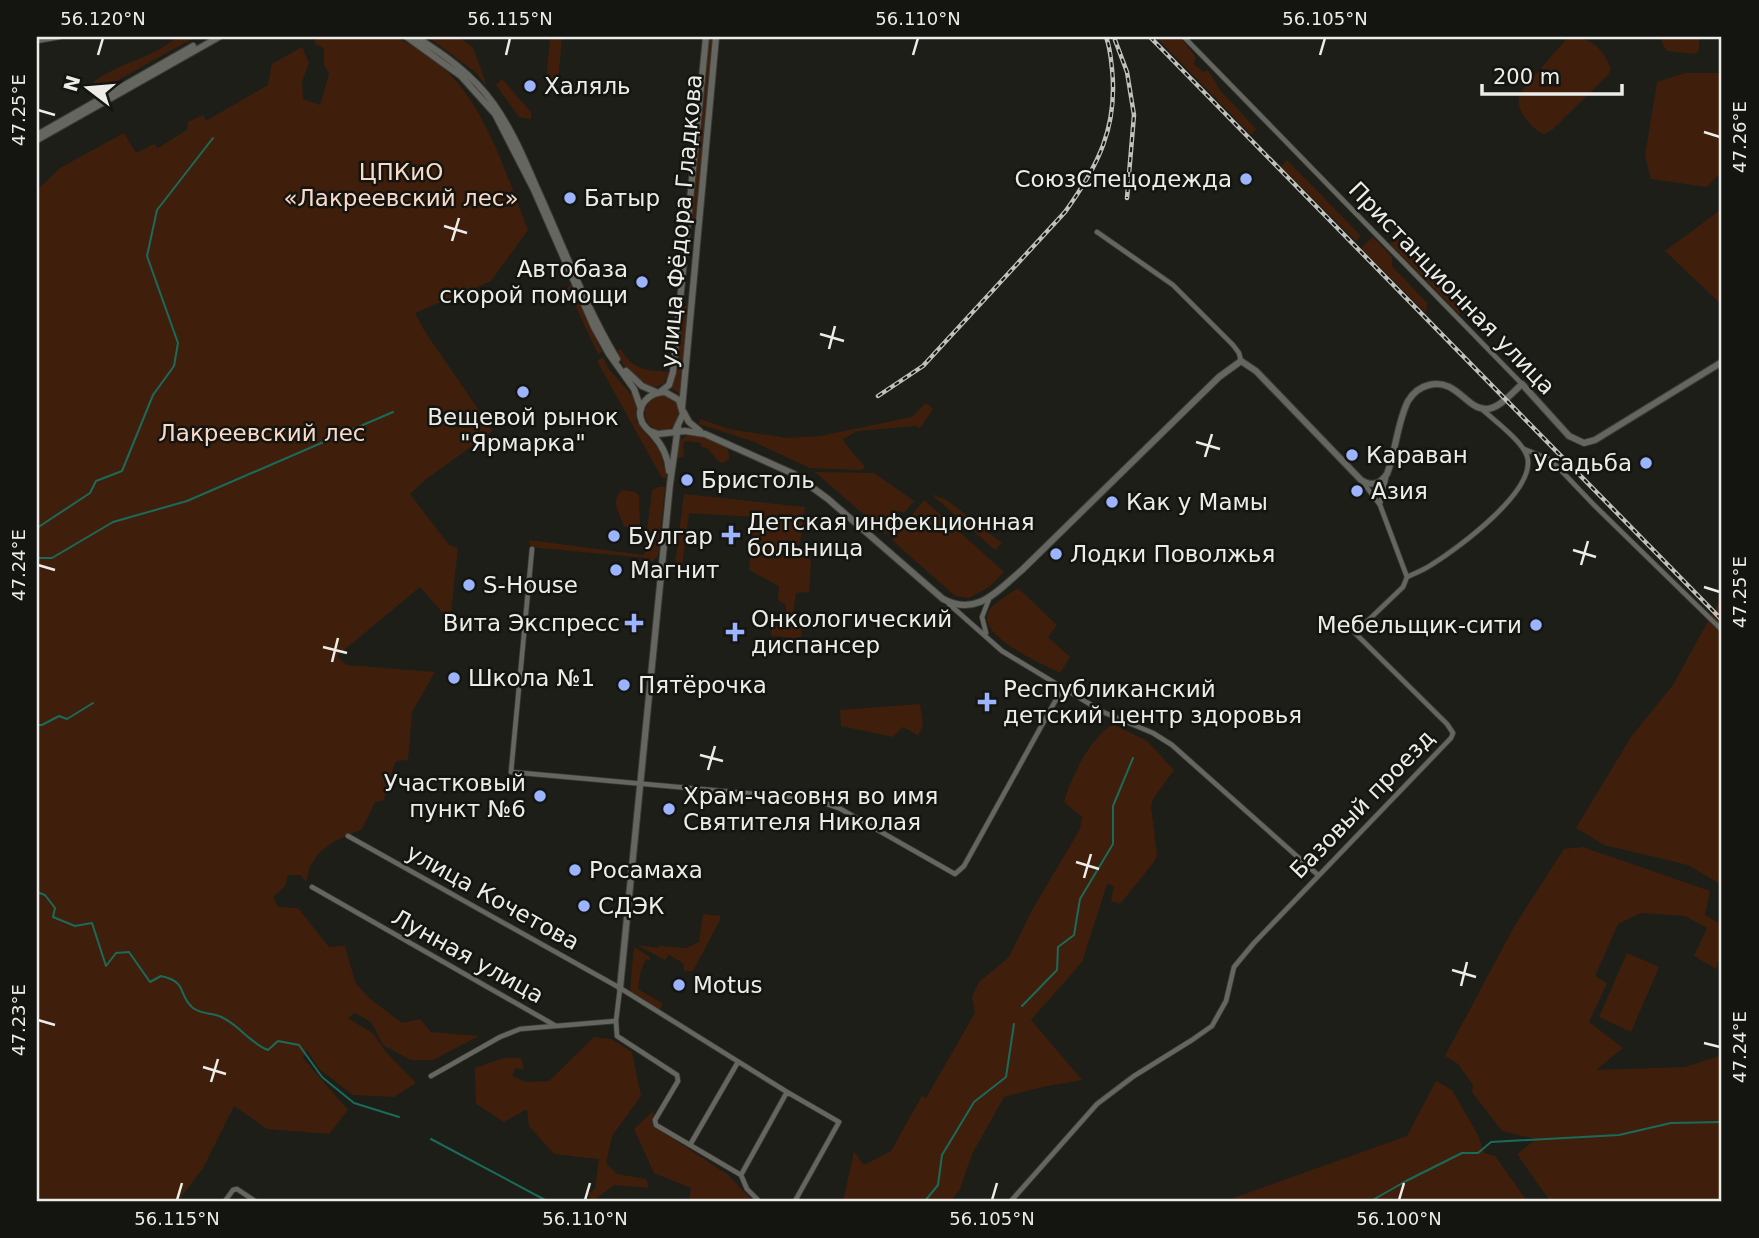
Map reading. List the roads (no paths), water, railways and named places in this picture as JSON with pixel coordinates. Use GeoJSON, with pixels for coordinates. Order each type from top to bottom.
{"type":"FeatureCollection","features":[{"type":"Feature","properties":{"kind":"main road"},"geometry":{"type":"LineString","coordinates":[[37,135],[210,37]]}},
{"type":"Feature","properties":{"kind":"main road"},"geometry":{"type":"LineString","coordinates":[[37,140],[219,37]]}},
{"type":"Feature","properties":{"kind":"main road"},"geometry":{"type":"LineString","coordinates":[[407,37],[454,69],[486,101],[505,130],[584,297],[619,362],[636,382],[647,389],[673,395],[689,422],[705,434]]}},
{"type":"Feature","properties":{"kind":"main road"},"geometry":{"type":"LineString","coordinates":[[416,37],[463,70],[493,102],[517,143],[594,327],[634,389],[642,422],[664,450],[668,460],[670,484]]}},
{"type":"Feature","properties":{"kind":"main road","name":"улица Фёдора Гладкова"},"geometry":{"type":"LineString","coordinates":[[659,392],[668,386],[673,372],[705,37]]}},
{"type":"Feature","properties":{"kind":"main road","name":"улица Фёдора Гладкова"},"geometry":{"type":"LineString","coordinates":[[682,409],[716,37]]}},
{"type":"Feature","properties":{"kind":"main road"},"geometry":{"type":"LineString","coordinates":[[687,225],[699,226]]}},
{"type":"Feature","properties":{"kind":"main road"},"geometry":{"type":"LineString","coordinates":[[680,301],[692,302]]}},
{"type":"Feature","properties":{"kind":"main road"},"geometry":{"type":"LineString","coordinates":[[650,431],[658,434],[676,430],[705,434],[802,478],[943,598],[958,606],[967,607],[992,595],[1022,570],[1219,377],[1241,361],[1256,371],[1361,480],[1369,484],[1376,484],[1387,474],[1407,403],[1420,388],[1436,384],[1450,386],[1481,408],[1490,411],[1522,384]]}},
{"type":"Feature","properties":{"kind":"main road","name":"Пристанционная улица"},"geometry":{"type":"LineString","coordinates":[[1522,384],[1569,436],[1580,443],[1589,443],[1722,362]]}},
{"type":"Feature","properties":{"kind":"main road"},"geometry":{"type":"LineString","coordinates":[[641,409],[646,399],[659,392]]}},
{"type":"Feature","properties":{"kind":"main road"},"geometry":{"type":"LineString","coordinates":[[620,988],[670,484],[676,430],[682,409]]}},
{"type":"Feature","properties":{"kind":"street"},"geometry":{"type":"LineString","coordinates":[[37,41],[60,37]]}},
{"type":"Feature","properties":{"kind":"street","name":"Пристанционная улица"},"geometry":{"type":"LineString","coordinates":[[1184,37],[1522,384]]}},
{"type":"Feature","properties":{"kind":"street"},"geometry":{"type":"LineString","coordinates":[[1097,232],[1184,294],[1233,345],[1241,361]]}},
{"type":"Feature","properties":{"kind":"street"},"geometry":{"type":"LineString","coordinates":[[1361,480],[1380,505],[1407,576],[1430,566],[1486,522],[1520,489],[1528,468],[1528,459],[1524,449],[1490,411]]}},
{"type":"Feature","properties":{"kind":"street"},"geometry":{"type":"LineString","coordinates":[[1524,449],[1551,460],[1722,630]]}},
{"type":"Feature","properties":{"kind":"street"},"geometry":{"type":"LineString","coordinates":[[1380,505],[1387,474]]}},
{"type":"Feature","properties":{"kind":"street"},"geometry":{"type":"LineString","coordinates":[[532,549],[511,772],[812,799],[827,803],[956,874],[964,866],[1063,687]]}},
{"type":"Feature","properties":{"kind":"street","name":"Базовый проезд"},"geometry":{"type":"LineString","coordinates":[[1012,1201],[1097,1104],[1134,1076],[1212,1026],[1226,1001],[1234,967],[1318,875],[1447,743],[1453,733],[1447,724],[1355,633],[1403,587],[1407,576]]}},
{"type":"Feature","properties":{"kind":"street"},"geometry":{"type":"LineString","coordinates":[[988,637],[982,617],[992,595]]}},
{"type":"Feature","properties":{"kind":"street"},"geometry":{"type":"LineString","coordinates":[[943,598],[1002,651],[1103,712],[1153,733],[1172,745],[1318,875]]}},
{"type":"Feature","properties":{"kind":"street","name":"улица Кочетова"},"geometry":{"type":"LineString","coordinates":[[348,836],[620,988],[787,1093],[839,1122],[795,1201]]}},
{"type":"Feature","properties":{"kind":"street","name":"Лунная улица"},"geometry":{"type":"LineString","coordinates":[[312,887],[556,1026],[616,1021]]}},
{"type":"Feature","properties":{"kind":"street"},"geometry":{"type":"LineString","coordinates":[[620,988],[617,1036],[677,1075],[678,1081],[655,1120],[656,1125],[740,1175],[747,1189],[760,1201]]}},
{"type":"Feature","properties":{"kind":"street"},"geometry":{"type":"LineString","coordinates":[[430,1076],[474,1050],[520,1029],[556,1026]]}},
{"type":"Feature","properties":{"kind":"street"},"geometry":{"type":"LineString","coordinates":[[690,1145],[738,1062]]}},
{"type":"Feature","properties":{"kind":"street"},"geometry":{"type":"LineString","coordinates":[[740,1175],[787,1093]]}},
{"type":"Feature","properties":{"kind":"street"},"geometry":{"type":"LineString","coordinates":[[225,1201],[233,1190],[237,1189],[255,1201]]}},
{"type":"Feature","properties":{"kind":"waterway"},"geometry":{"type":"LineString","coordinates":[[37,528],[90,493],[96,481],[122,471],[153,395],[174,366],[178,343],[147,256],[157,210],[213,138]]}},
{"type":"Feature","properties":{"kind":"waterway"},"geometry":{"type":"LineString","coordinates":[[37,558],[52,558],[113,522],[187,501],[393,412]]}},
{"type":"Feature","properties":{"kind":"waterway"},"geometry":{"type":"LineString","coordinates":[[37,725],[59,716],[67,719],[93,703]]}},
{"type":"Feature","properties":{"kind":"waterway"},"geometry":{"type":"LineString","coordinates":[[1022,1006],[1057,970],[1058,947],[1074,935],[1080,899],[1113,844],[1113,806],[1133,758]]}},
{"type":"Feature","properties":{"kind":"waterway"},"geometry":{"type":"LineString","coordinates":[[37,882],[37,892],[45,895],[55,908],[53,917],[75,926],[92,923],[106,966],[116,953],[129,952],[150,982],[161,976],[176,982],[193,1008],[226,1019],[268,1050],[278,1041],[299,1045],[322,1077],[354,1103],[399,1117]]}},
{"type":"Feature","properties":{"kind":"waterway"},"geometry":{"type":"LineString","coordinates":[[925,1201],[938,1185],[942,1155],[974,1102],[1006,1077],[1014,1024]]}},
{"type":"Feature","properties":{"kind":"waterway"},"geometry":{"type":"LineString","coordinates":[[1371,1201],[1462,1153],[1478,1153],[1491,1142],[1619,1135],[1671,1123],[1722,1122]]}},
{"type":"Feature","properties":{"kind":"waterway"},"geometry":{"type":"LineString","coordinates":[[431,1139],[547,1201]]}},
{"type":"Feature","properties":{"kind":"railway"},"geometry":{"type":"LineString","coordinates":[[878,396],[923,366],[1065,212],[1077,195],[1103,145],[1112,109],[1111,57],[1106,37]]}},
{"type":"Feature","properties":{"kind":"railway"},"geometry":{"type":"LineString","coordinates":[[1150,37],[1722,620]]}},
{"type":"Feature","properties":{"kind":"railway"},"geometry":{"type":"LineString","coordinates":[[1115,40],[1127,72],[1134,115],[1127,198]]}},
{"type":"Feature","properties":{"kind":"place","name":"Халяль"},"geometry":{"type":"Point","coordinates":[530,86]}},
{"type":"Feature","properties":{"kind":"place","name":"СоюзСпецодежда"},"geometry":{"type":"Point","coordinates":[1246,179]}},
{"type":"Feature","properties":{"kind":"place","name":"Батыр"},"geometry":{"type":"Point","coordinates":[570,198]}},
{"type":"Feature","properties":{"kind":"place","name":"Автобаза скорой помощи"},"geometry":{"type":"Point","coordinates":[642,282]}},
{"type":"Feature","properties":{"kind":"place","name":"Вещевой рынок \"Ярмарка\""},"geometry":{"type":"Point","coordinates":[523,392]}},
{"type":"Feature","properties":{"kind":"place","name":"Караван"},"geometry":{"type":"Point","coordinates":[1352,455]}},
{"type":"Feature","properties":{"kind":"place","name":"Усадьба"},"geometry":{"type":"Point","coordinates":[1646,463]}},
{"type":"Feature","properties":{"kind":"place","name":"Бристоль"},"geometry":{"type":"Point","coordinates":[687,480]}},
{"type":"Feature","properties":{"kind":"place","name":"Азия"},"geometry":{"type":"Point","coordinates":[1357,491]}},
{"type":"Feature","properties":{"kind":"place","name":"Как у Мамы"},"geometry":{"type":"Point","coordinates":[1112,502]}},
{"type":"Feature","properties":{"kind":"place","name":"Детская инфекционная больница"},"geometry":{"type":"Point","coordinates":[731,535]}},
{"type":"Feature","properties":{"kind":"place","name":"Булгар"},"geometry":{"type":"Point","coordinates":[614,536]}},
{"type":"Feature","properties":{"kind":"place","name":"Лодки Поволжья"},"geometry":{"type":"Point","coordinates":[1056,554]}},
{"type":"Feature","properties":{"kind":"place","name":"Магнит"},"geometry":{"type":"Point","coordinates":[616,570]}},
{"type":"Feature","properties":{"kind":"place","name":"S-House"},"geometry":{"type":"Point","coordinates":[469,585]}},
{"type":"Feature","properties":{"kind":"place","name":"Вита Экспресс"},"geometry":{"type":"Point","coordinates":[634,623]}},
{"type":"Feature","properties":{"kind":"place","name":"Мебельщик-сити"},"geometry":{"type":"Point","coordinates":[1536,625]}},
{"type":"Feature","properties":{"kind":"place","name":"Онкологический диспансер"},"geometry":{"type":"Point","coordinates":[735,632]}},
{"type":"Feature","properties":{"kind":"place","name":"Школа №1"},"geometry":{"type":"Point","coordinates":[454,678]}},
{"type":"Feature","properties":{"kind":"place","name":"Пятёрочка"},"geometry":{"type":"Point","coordinates":[624,685]}},
{"type":"Feature","properties":{"kind":"place","name":"Республиканский детский центр здоровья"},"geometry":{"type":"Point","coordinates":[987,702]}},
{"type":"Feature","properties":{"kind":"place","name":"Участковый пункт №6"},"geometry":{"type":"Point","coordinates":[540,796]}},
{"type":"Feature","properties":{"kind":"place","name":"Храм-часовня во имя Святителя Николая"},"geometry":{"type":"Point","coordinates":[669,809]}},
{"type":"Feature","properties":{"kind":"place","name":"Росамаха"},"geometry":{"type":"Point","coordinates":[575,870]}},
{"type":"Feature","properties":{"kind":"place","name":"СДЭК"},"geometry":{"type":"Point","coordinates":[584,906]}},
{"type":"Feature","properties":{"kind":"place","name":"Motus"},"geometry":{"type":"Point","coordinates":[679,985]}},
{"type":"Feature","properties":{"kind":"park label","name":"ЦПКиО «Лакреевский лес»"},"geometry":{"type":"Point","coordinates":[401,185]}},
{"type":"Feature","properties":{"kind":"park label","name":"Лакреевский лес"},"geometry":{"type":"Point","coordinates":[262,433]}}]}
